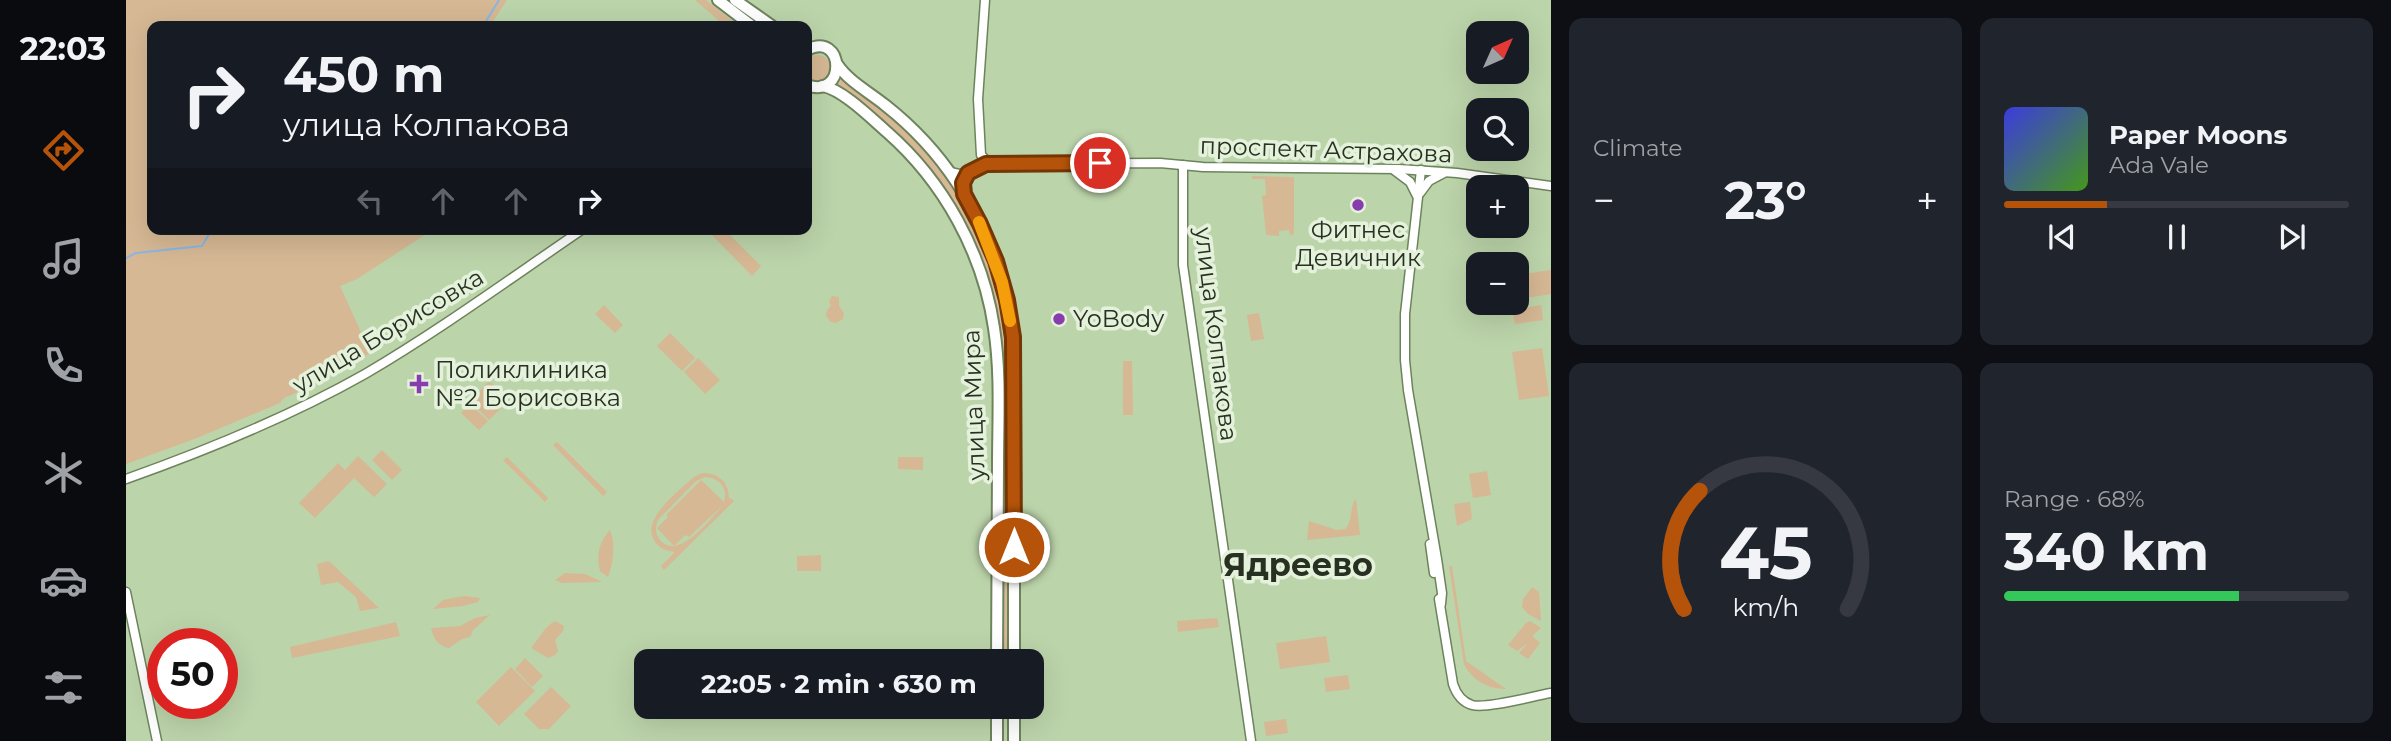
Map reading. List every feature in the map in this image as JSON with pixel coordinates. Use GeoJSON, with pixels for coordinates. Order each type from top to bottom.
{"type":"FeatureCollection","features":[{"type":"Feature","properties":{"kind":"main road"},"geometry":{"type":"LineString","coordinates":[[718,0],[745,21]]}},
{"type":"Feature","properties":{"kind":"main road"},"geometry":{"type":"LineString","coordinates":[[735,0],[765,21]]}},
{"type":"Feature","properties":{"kind":"main road","name":"улица Мира"},"geometry":{"type":"LineString","coordinates":[[812,47],[821,46],[828,50],[846,75],[917,134],[948,170],[964,194],[996,261],[1007,300],[1013,337],[1014,649]]}},
{"type":"Feature","properties":{"kind":"main road"},"geometry":{"type":"LineString","coordinates":[[812,86],[823,86],[834,76],[837,64]]}},
{"type":"Feature","properties":{"kind":"main road","name":"улица Мира"},"geometry":{"type":"LineString","coordinates":[[823,86],[836,91],[867,115],[918,162],[943,195],[964,231],[985,286],[995,331],[997,373],[997,649]]}},
{"type":"Feature","properties":{"kind":"main road"},"geometry":{"type":"LineString","coordinates":[[997,719],[997,741]]}},
{"type":"Feature","properties":{"kind":"main road"},"geometry":{"type":"LineString","coordinates":[[1014,719],[1014,741]]}},
{"type":"Feature","properties":{"kind":"street"},"geometry":{"type":"LineString","coordinates":[[976,168],[981,155],[978,87],[985,0]]}},
{"type":"Feature","properties":{"kind":"street"},"geometry":{"type":"LineString","coordinates":[[981,155],[990,164]]}},
{"type":"Feature","properties":{"kind":"street"},"geometry":{"type":"LineString","coordinates":[[948,170],[958,175],[990,164],[1183,165]]}},
{"type":"Feature","properties":{"kind":"street","name":"проспект Астрахова"},"geometry":{"type":"LineString","coordinates":[[1183,165],[1390,168],[1448,172],[1551,186]]}},
{"type":"Feature","properties":{"kind":"street","name":"улица Колпакова"},"geometry":{"type":"LineString","coordinates":[[1183,165],[1183,265],[1251,741]]}},
{"type":"Feature","properties":{"kind":"street"},"geometry":{"type":"LineString","coordinates":[[1390,168],[1409,182],[1418,199]]}},
{"type":"Feature","properties":{"kind":"street"},"geometry":{"type":"LineString","coordinates":[[1421,170],[1405,326],[1408,390],[1437,558],[1451,679],[1457,694],[1472,705],[1488,705],[1551,693]]}},
{"type":"Feature","properties":{"kind":"street"},"geometry":{"type":"LineString","coordinates":[[1418,199],[1427,183],[1448,172]]}},
{"type":"Feature","properties":{"kind":"street"},"geometry":{"type":"LineString","coordinates":[[964,194],[963,183],[968,173]]}},
{"type":"Feature","properties":{"kind":"street","name":"улица Борисовка"},"geometry":{"type":"LineString","coordinates":[[126,479],[263,425],[364,374],[420,340],[574,235]]}},
{"type":"Feature","properties":{"kind":"street"},"geometry":{"type":"LineString","coordinates":[[126,592],[158,741]]}},
{"type":"Feature","properties":{"kind":"shaded area"},"geometry":{"type":"Polygon","coordinates":[[[126,0],[507,0],[493,21],[147,21],[147,235],[425,235],[357,279],[340,286],[365,341],[381,335],[385,344],[317,384],[284,398],[280,403],[126,464],[126,0]]]}},
{"type":"Feature","properties":{"kind":"shaded area"},"geometry":{"type":"Polygon","coordinates":[[[695,0],[706,0],[733,21],[719,21],[695,0]]]}},
{"type":"Feature","properties":{"kind":"shaded area"},"geometry":{"type":"Polygon","coordinates":[[[823,56],[830,63],[827,77],[818,81],[812,79],[812,57],[823,56]]]}},
{"type":"Feature","properties":{"kind":"shaded area"},"geometry":{"type":"Polygon","coordinates":[[[842,78],[890,113],[924,147],[956,187],[978,229],[1001,292],[1010,352],[1010,649],[1000,649],[999,339],[961,217],[942,185],[890,126],[837,86],[842,78]]]}},
{"type":"Feature","properties":{"kind":"shaded area"},"geometry":{"type":"Polygon","coordinates":[[[1252,176],[1294,177],[1294,234],[1290,235],[1289,230],[1279,231],[1279,236],[1266,235],[1262,196],[1266,195],[1265,179],[1252,179],[1252,176]]]}},
{"type":"Feature","properties":{"kind":"shaded area"},"geometry":{"type":"Polygon","coordinates":[[[712,235],[730,235],[761,266],[752,276],[712,235]]]}},
{"type":"Feature","properties":{"kind":"shaded area"},"geometry":{"type":"Polygon","coordinates":[[[1551,270],[1551,294],[1529,298],[1529,273],[1551,270]]]}},
{"type":"Feature","properties":{"kind":"shaded area"},"geometry":{"type":"Polygon","coordinates":[[[832,296],[839,297],[839,306],[844,313],[843,319],[836,323],[826,316],[832,296]]]}},
{"type":"Feature","properties":{"kind":"shaded area"},"geometry":{"type":"Polygon","coordinates":[[[604,305],[623,325],[615,333],[595,314],[604,305]]]}},
{"type":"Feature","properties":{"kind":"shaded area"},"geometry":{"type":"Polygon","coordinates":[[[1541,305],[1543,320],[1515,324],[1513,315],[1529,315],[1529,307],[1541,305]]]}},
{"type":"Feature","properties":{"kind":"shaded area"},"geometry":{"type":"Polygon","coordinates":[[[1259,313],[1264,339],[1251,341],[1247,315],[1259,313]]]}},
{"type":"Feature","properties":{"kind":"shaded area"},"geometry":{"type":"Polygon","coordinates":[[[670,333],[695,358],[682,371],[657,346],[670,333]]]}},
{"type":"Feature","properties":{"kind":"shaded area"},"geometry":{"type":"Polygon","coordinates":[[[1542,348],[1549,396],[1519,400],[1512,352],[1542,348]]]}},
{"type":"Feature","properties":{"kind":"shaded area"},"geometry":{"type":"Polygon","coordinates":[[[698,358],[720,380],[705,394],[684,372],[698,358]]]}},
{"type":"Feature","properties":{"kind":"shaded area"},"geometry":{"type":"Polygon","coordinates":[[[1123,361],[1132,361],[1133,415],[1123,415],[1123,361]]]}},
{"type":"Feature","properties":{"kind":"shaded area"},"geometry":{"type":"Polygon","coordinates":[[[489,381],[509,400],[489,420],[470,401],[489,381]]]}},
{"type":"Feature","properties":{"kind":"shaded area"},"geometry":{"type":"Polygon","coordinates":[[[470,404],[488,421],[479,430],[461,413],[470,404]]]}},
{"type":"Feature","properties":{"kind":"shaded area"},"geometry":{"type":"Polygon","coordinates":[[[557,442],[607,492],[603,496],[553,445],[557,442]]]}},
{"type":"Feature","properties":{"kind":"shaded area"},"geometry":{"type":"Polygon","coordinates":[[[382,450],[402,470],[392,480],[372,460],[382,450]]]}},
{"type":"Feature","properties":{"kind":"shaded area"},"geometry":{"type":"Polygon","coordinates":[[[358,456],[387,484],[374,497],[354,478],[315,518],[299,503],[338,463],[345,470],[358,456]]]}},
{"type":"Feature","properties":{"kind":"shaded area"},"geometry":{"type":"Polygon","coordinates":[[[507,457],[548,498],[545,502],[503,460],[507,457]]]}},
{"type":"Feature","properties":{"kind":"shaded area"},"geometry":{"type":"Polygon","coordinates":[[[898,457],[923,457],[923,470],[898,469],[898,457]]]}},
{"type":"Feature","properties":{"kind":"shaded area"},"geometry":{"type":"Polygon","coordinates":[[[1487,471],[1491,495],[1473,498],[1469,474],[1487,471]]]}},
{"type":"Feature","properties":{"kind":"shaded area"},"geometry":{"type":"Polygon","coordinates":[[[708,473],[718,477],[725,483],[729,499],[734,501],[664,570],[661,566],[675,552],[657,544],[651,530],[653,521],[664,504],[694,477],[708,473]],[[705,477],[696,481],[658,520],[656,529],[658,536],[668,545],[673,545],[657,528],[668,517],[666,515],[701,480],[724,502],[724,488],[719,482],[705,477]],[[723,505],[689,537],[685,535],[675,545],[694,535],[723,505]]]}},
{"type":"Feature","properties":{"kind":"shaded area"},"geometry":{"type":"Polygon","coordinates":[[[1356,499],[1360,535],[1307,540],[1309,521],[1337,530],[1345,529],[1350,522],[1356,499]]]}},
{"type":"Feature","properties":{"kind":"shaded area"},"geometry":{"type":"Polygon","coordinates":[[[1470,502],[1472,519],[1457,526],[1454,504],[1470,502]]]}},
{"type":"Feature","properties":{"kind":"shaded area"},"geometry":{"type":"Polygon","coordinates":[[[610,530],[613,554],[608,577],[600,571],[598,560],[603,539],[610,530]]]}},
{"type":"Feature","properties":{"kind":"shaded area"},"geometry":{"type":"Polygon","coordinates":[[[821,555],[821,571],[797,571],[797,556],[821,555]]]}},
{"type":"Feature","properties":{"kind":"shaded area"},"geometry":{"type":"Polygon","coordinates":[[[329,561],[379,608],[360,611],[356,597],[338,582],[321,585],[317,564],[329,561]]]}},
{"type":"Feature","properties":{"kind":"shaded area"},"geometry":{"type":"Polygon","coordinates":[[[1449,566],[1452,566],[1466,661],[1506,689],[1481,682],[1471,675],[1464,664],[1449,566]]]}},
{"type":"Feature","properties":{"kind":"shaded area"},"geometry":{"type":"Polygon","coordinates":[[[565,573],[585,574],[602,582],[562,583],[555,580],[565,573]]]}},
{"type":"Feature","properties":{"kind":"shaded area"},"geometry":{"type":"Polygon","coordinates":[[[1532,587],[1539,592],[1541,621],[1522,607],[1523,599],[1532,587]]]}},
{"type":"Feature","properties":{"kind":"shaded area"},"geometry":{"type":"Polygon","coordinates":[[[464,596],[480,598],[478,602],[463,606],[433,609],[443,600],[464,596]]]}},
{"type":"Feature","properties":{"kind":"shaded area"},"geometry":{"type":"Polygon","coordinates":[[[490,615],[473,630],[470,637],[449,648],[437,641],[431,628],[460,626],[475,618],[490,615]]]}},
{"type":"Feature","properties":{"kind":"shaded area"},"geometry":{"type":"Polygon","coordinates":[[[1217,618],[1219,627],[1178,632],[1177,621],[1217,618]]]}},
{"type":"Feature","properties":{"kind":"shaded area"},"geometry":{"type":"Polygon","coordinates":[[[555,621],[564,626],[555,640],[558,651],[548,658],[531,648],[555,621]]]}},
{"type":"Feature","properties":{"kind":"shaded area"},"geometry":{"type":"Polygon","coordinates":[[[1530,621],[1541,628],[1532,636],[1540,643],[1528,659],[1519,653],[1527,644],[1517,651],[1508,645],[1530,621]]]}},
{"type":"Feature","properties":{"kind":"shaded area"},"geometry":{"type":"Polygon","coordinates":[[[396,622],[400,636],[292,658],[290,647],[396,622]]]}},
{"type":"Feature","properties":{"kind":"shaded area"},"geometry":{"type":"Polygon","coordinates":[[[1326,636],[1330,662],[1280,669],[1276,643],[1326,636]]]}},
{"type":"Feature","properties":{"kind":"shaded area"},"geometry":{"type":"Polygon","coordinates":[[[525,658],[543,676],[532,687],[515,669],[525,658]]]}},
{"type":"Feature","properties":{"kind":"shaded area"},"geometry":{"type":"Polygon","coordinates":[[[511,667],[535,691],[499,726],[476,702],[511,667]]]}},
{"type":"Feature","properties":{"kind":"shaded area"},"geometry":{"type":"Polygon","coordinates":[[[1348,675],[1350,689],[1326,692],[1324,678],[1348,675]]]}},
{"type":"Feature","properties":{"kind":"shaded area"},"geometry":{"type":"Polygon","coordinates":[[[551,687],[571,706],[549,729],[539,729],[524,714],[551,687]]]}},
{"type":"Feature","properties":{"kind":"shaded area"},"geometry":{"type":"Polygon","coordinates":[[[1286,719],[1288,733],[1266,736],[1264,722],[1286,719]]]}},
{"type":"Feature","properties":{"kind":"waterway"},"geometry":{"type":"LineString","coordinates":[[486,21],[499,0]]}},
{"type":"Feature","properties":{"kind":"waterway"},"geometry":{"type":"LineString","coordinates":[[126,258],[136,253],[202,246],[208,235]]}},
{"type":"Feature","properties":{"kind":"slow traffic"},"geometry":{"type":"LineString","coordinates":[[979,222],[1002,282],[1010,321]]}},
{"type":"Feature","properties":{"kind":"place","name":"Фитнес Девичник"},"geometry":{"type":"Point","coordinates":[1358,205]}},
{"type":"Feature","properties":{"kind":"place","name":"YoBody"},"geometry":{"type":"Point","coordinates":[1059,319]}},
{"type":"Feature","properties":{"kind":"place","name":"Поликлиника №2 Борисовка"},"geometry":{"type":"Point","coordinates":[419,384]}},
{"type":"Feature","properties":{"kind":"district","name":"Ядреево"},"geometry":{"type":"Point","coordinates":[1298,565]}},
{"type":"Feature","properties":{"kind":"route"},"geometry":{"type":"LineString","coordinates":[[1014,547],[1013,337],[1007,300],[996,261],[964,194],[963,183],[968,173],[986,164],[1100,163]]}}]}
